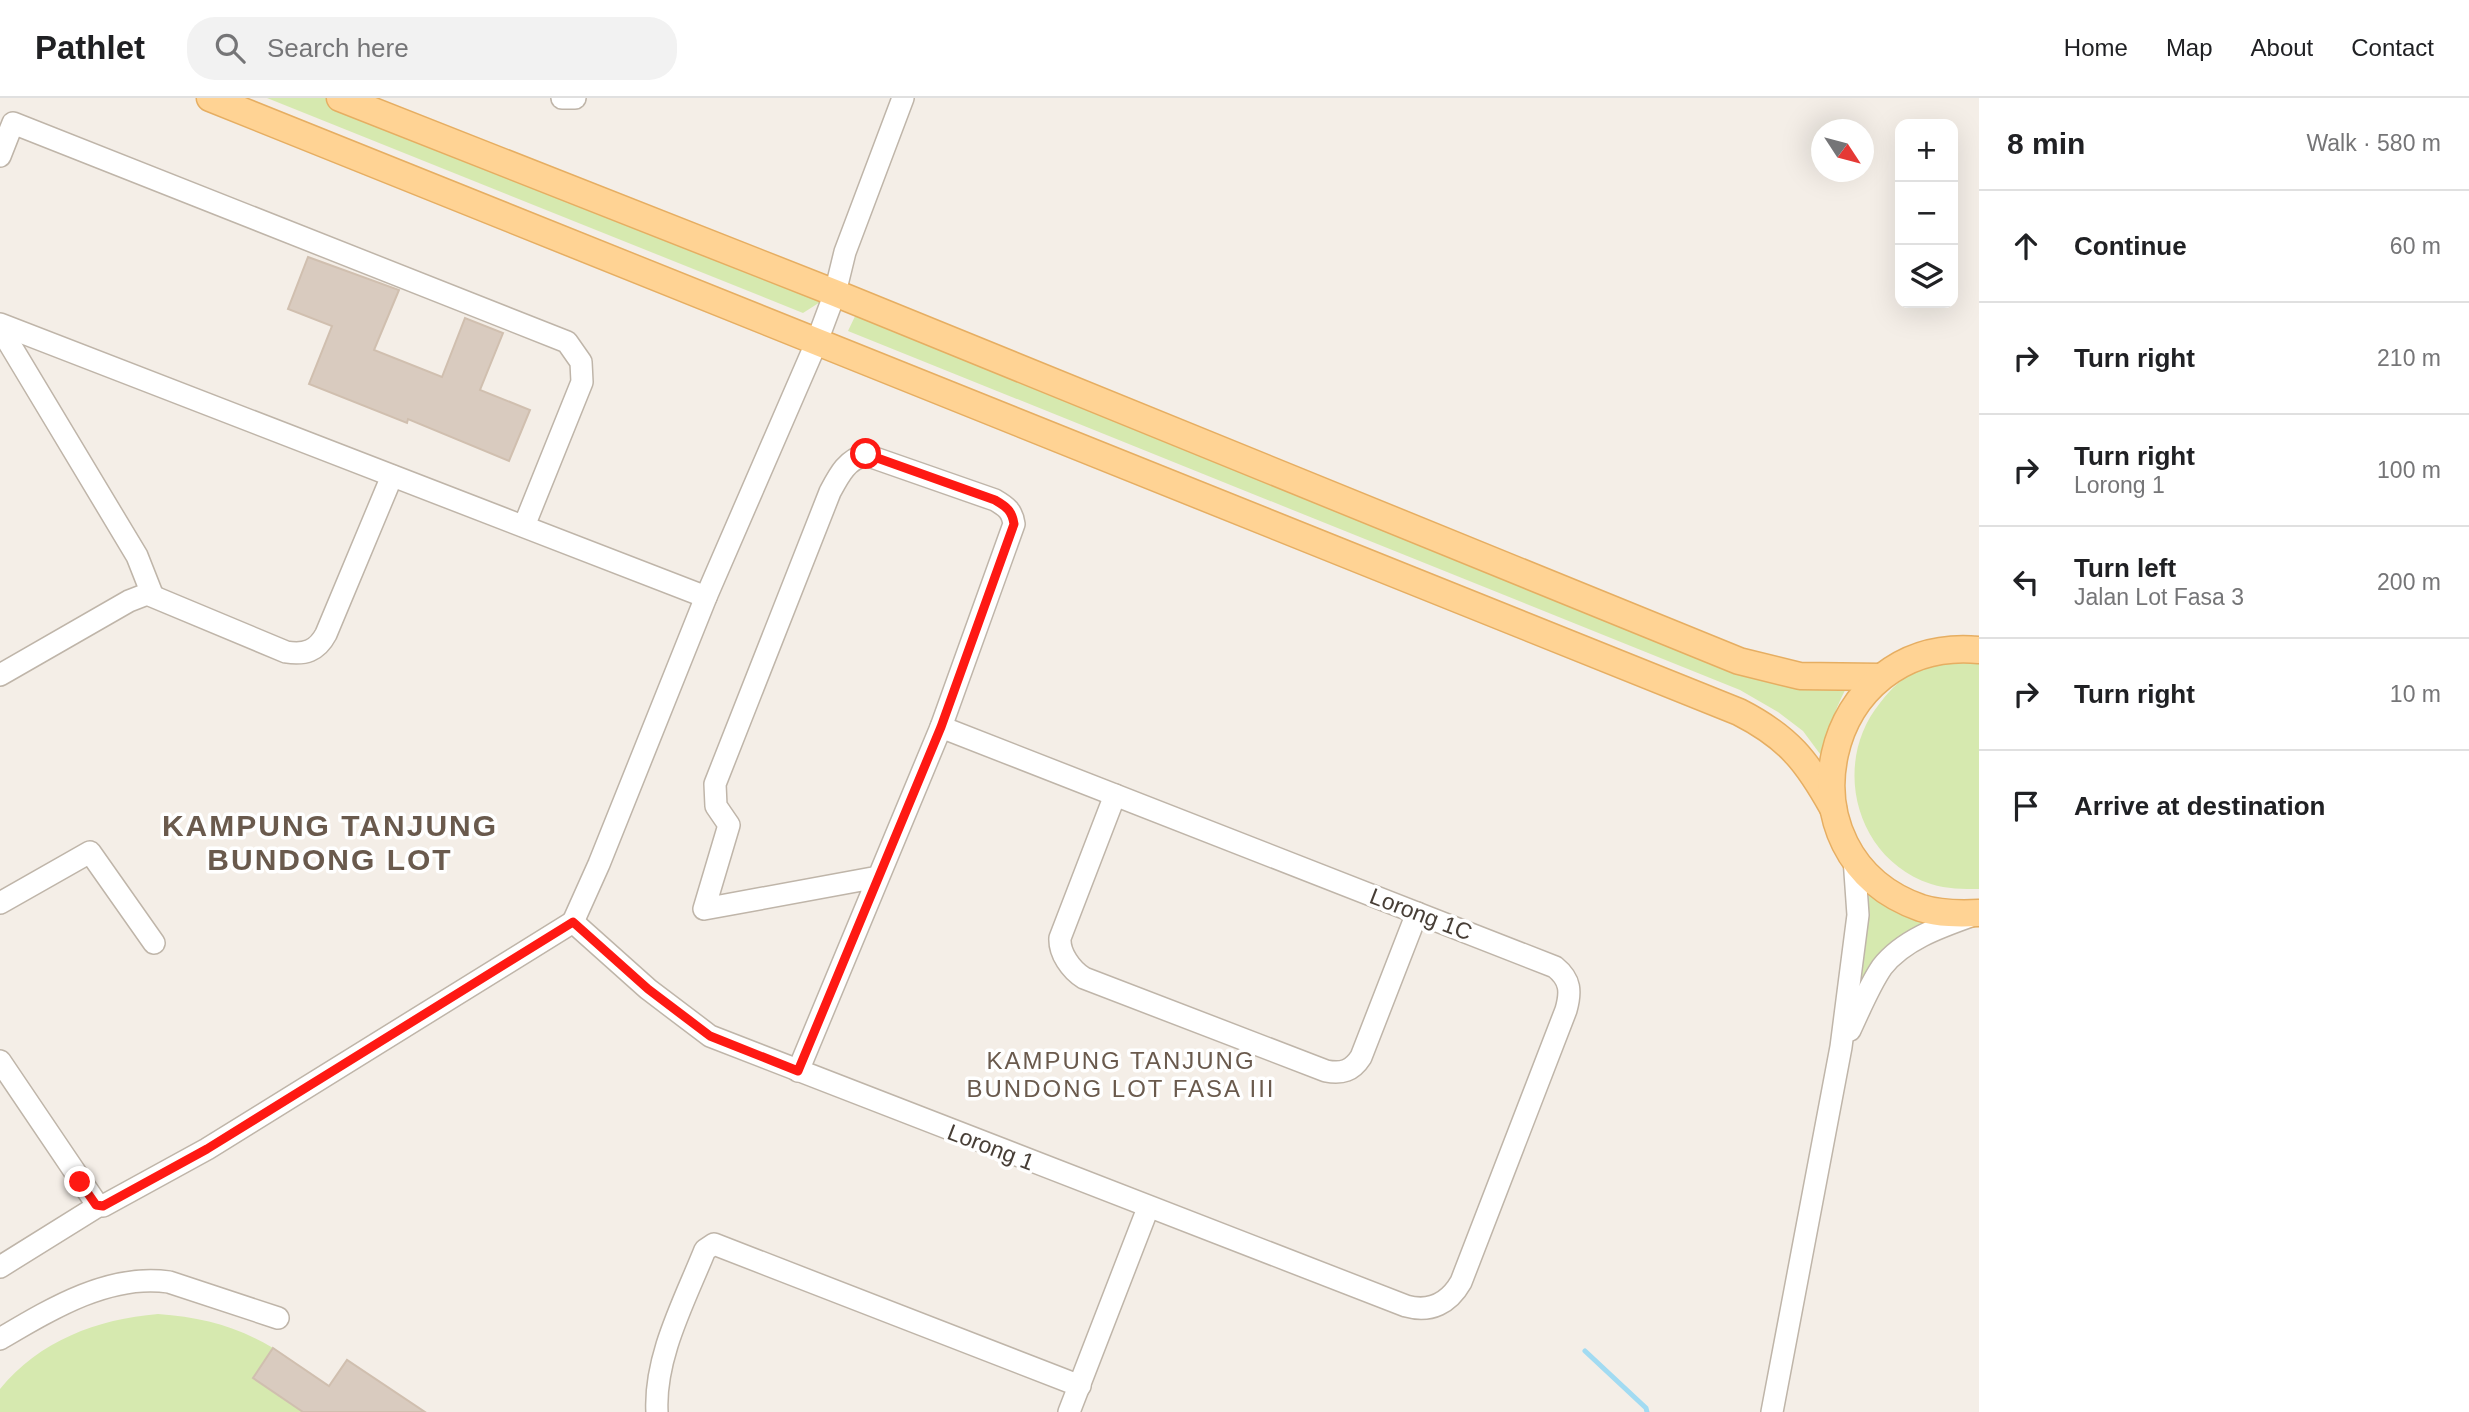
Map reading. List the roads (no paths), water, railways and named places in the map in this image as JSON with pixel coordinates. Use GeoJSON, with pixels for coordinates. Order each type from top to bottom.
{"type":"FeatureCollection","features":[{"type":"Feature","properties":{"kind":"main road"},"geometry":{"type":"LineString","coordinates":[[210,98],[1739,712],[1770,729],[1795,752],[1813,772],[1833,808]]}},
{"type":"Feature","properties":{"kind":"main road"},"geometry":{"type":"LineString","coordinates":[[340,98],[835,293],[1739,661],[1800,676],[1881,677]]}},
{"type":"Feature","properties":{"kind":"main road"},"geometry":{"type":"LineString","coordinates":[[1975,648],[1937,652],[1907,661],[1881,677],[1856,704],[1838,736],[1830,772],[1833,808],[1841,835],[1854,858],[1873,880],[1896,897],[1914,905],[1951,914],[1979,914]]}},
{"type":"Feature","properties":{"kind":"street"},"geometry":{"type":"LineString","coordinates":[[562,98],[575,98]]}},
{"type":"Feature","properties":{"kind":"street"},"geometry":{"type":"LineString","coordinates":[[0,1267],[98,1206],[103,1206],[207,1149],[573,922],[706,597],[817,341],[835,293],[845,252],[903,98]]}},
{"type":"Feature","properties":{"kind":"street"},"geometry":{"type":"LineString","coordinates":[[0,156],[6,121],[567,342],[581,362],[582,382],[524,526]]}},
{"type":"Feature","properties":{"kind":"street"},"geometry":{"type":"LineString","coordinates":[[0,326],[706,597]]}},
{"type":"Feature","properties":{"kind":"street"},"geometry":{"type":"LineString","coordinates":[[0,326],[137,556],[152,594]]}},
{"type":"Feature","properties":{"kind":"street"},"geometry":{"type":"LineString","coordinates":[[798,1071],[941,727],[1013,534],[1014,524],[1008,507],[866,454],[856,457],[843,470],[830,492],[715,784],[716,806],[729,825],[704,908],[878,877]]}},
{"type":"Feature","properties":{"kind":"street"},"geometry":{"type":"LineString","coordinates":[[0,676],[128,601],[152,594],[286,652],[311,652],[326,634],[392,476]]}},
{"type":"Feature","properties":{"kind":"street","name":"Lorong 1C"},"geometry":{"type":"LineString","coordinates":[[941,727],[1555,967],[1563,973],[1570,987],[1566,1010],[1461,1282],[1452,1296],[1441,1305]]}},
{"type":"Feature","properties":{"kind":"street"},"geometry":{"type":"LineString","coordinates":[[1115,795],[1060,938],[1062,952],[1073,969],[1096,983],[1326,1071],[1342,1073],[1362,1057],[1418,913]]}},
{"type":"Feature","properties":{"kind":"street"},"geometry":{"type":"LineString","coordinates":[[0,903],[90,852],[154,943]]}},
{"type":"Feature","properties":{"kind":"street"},"geometry":{"type":"LineString","coordinates":[[1772,1412],[1842,1048],[1858,915],[1854,858]]}},
{"type":"Feature","properties":{"kind":"street"},"geometry":{"type":"LineString","coordinates":[[1842,1048],[1883,966],[1908,943],[1944,926],[1979,914]]}},
{"type":"Feature","properties":{"kind":"street","name":"Lorong 1"},"geometry":{"type":"LineString","coordinates":[[573,922],[648,989],[710,1036],[1147,1208],[1406,1306],[1424,1308],[1441,1305]]}},
{"type":"Feature","properties":{"kind":"street"},"geometry":{"type":"LineString","coordinates":[[0,1061],[98,1206]]}},
{"type":"Feature","properties":{"kind":"street"},"geometry":{"type":"LineString","coordinates":[[1069,1412],[1147,1208]]}},
{"type":"Feature","properties":{"kind":"street"},"geometry":{"type":"LineString","coordinates":[[657,1412],[658,1379],[663,1358],[705,1250],[714,1244],[1080,1386]]}},
{"type":"Feature","properties":{"kind":"street"},"geometry":{"type":"LineString","coordinates":[[0,1339],[76,1297],[137,1281],[169,1282],[278,1318]]}},
{"type":"Feature","properties":{"kind":"waterway"},"geometry":{"type":"LineString","coordinates":[[1585,1351],[1646,1408],[1647,1412]]}},
{"type":"Feature","properties":{"kind":"district","name":"KAMPUNG TANJUNG BUNDONG LOT"},"geometry":{"type":"Point","coordinates":[330,843]}},
{"type":"Feature","properties":{"kind":"district","name":"KAMPUNG TANJUNG BUNDONG LOT FASA III"},"geometry":{"type":"Point","coordinates":[1121,1075]}}]}
